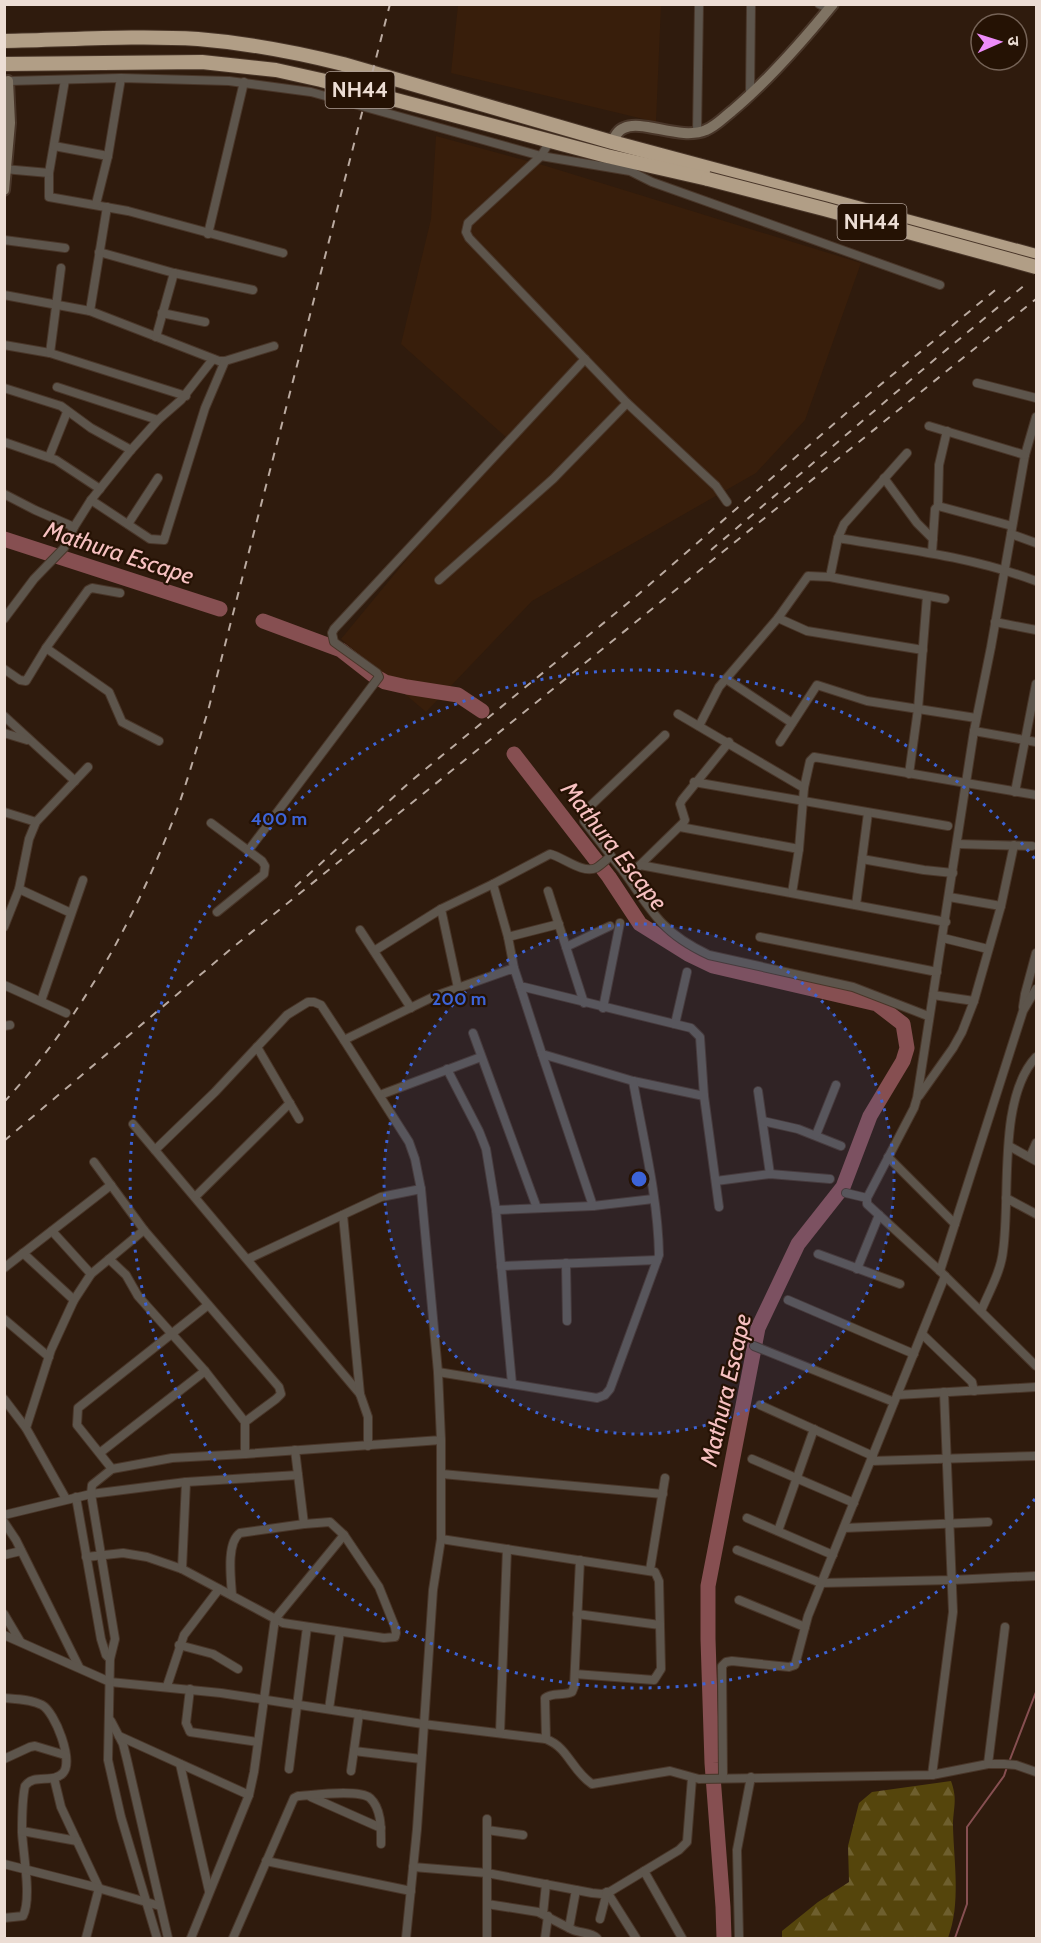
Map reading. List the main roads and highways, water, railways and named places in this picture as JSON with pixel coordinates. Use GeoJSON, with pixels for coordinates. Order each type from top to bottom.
{"type":"FeatureCollection","features":[{"type":"Feature","properties":{"kind":"highway","name":"NH44"},"geometry":{"type":"LineString","coordinates":[[4,41],[196,39],[274,49],[343,64],[612,142],[824,208],[1036,267]]}},
{"type":"Feature","properties":{"kind":"highway","name":"NH44"},"geometry":{"type":"LineString","coordinates":[[4,64],[202,62],[276,70],[550,141],[710,174],[1036,256]]}},
{"type":"Feature","properties":{"kind":"waterway","name":"Mathura Escape"},"geometry":{"type":"LineString","coordinates":[[4,539],[220,609]]}},
{"type":"Feature","properties":{"kind":"waterway","name":"Mathura Escape"},"geometry":{"type":"LineString","coordinates":[[263,621],[341,650],[385,682],[458,695],[482,711]]}},
{"type":"Feature","properties":{"kind":"waterway","name":"Mathura Escape"},"geometry":{"type":"LineString","coordinates":[[514,754],[609,877],[640,924],[688,954],[713,966],[877,1004],[903,1024],[907,1048],[903,1061],[870,1116],[843,1187],[798,1244],[758,1328],[708,1586],[712,1763],[724,1938]]}},
{"type":"Feature","properties":{"kind":"waterway"},"geometry":{"type":"LineString","coordinates":[[1009,1762],[1036,1692]]}},
{"type":"Feature","properties":{"kind":"waterway"},"geometry":{"type":"LineString","coordinates":[[955,1938],[967,1904],[967,1827],[1004,1776],[1007,1767]]}},
{"type":"Feature","properties":{"kind":"railway"},"geometry":{"type":"LineString","coordinates":[[4,1102],[58,1036],[105,963],[145,886],[178,807],[208,711],[390,4]]}},
{"type":"Feature","properties":{"kind":"railway"},"geometry":{"type":"LineString","coordinates":[[711,550],[1026,284]]}},
{"type":"Feature","properties":{"kind":"railway"},"geometry":{"type":"LineString","coordinates":[[295,887],[411,781],[634,598],[851,409],[999,287]]}},
{"type":"Feature","properties":{"kind":"railway"},"geometry":{"type":"LineString","coordinates":[[4,1141],[232,948],[1036,299]]}}]}
